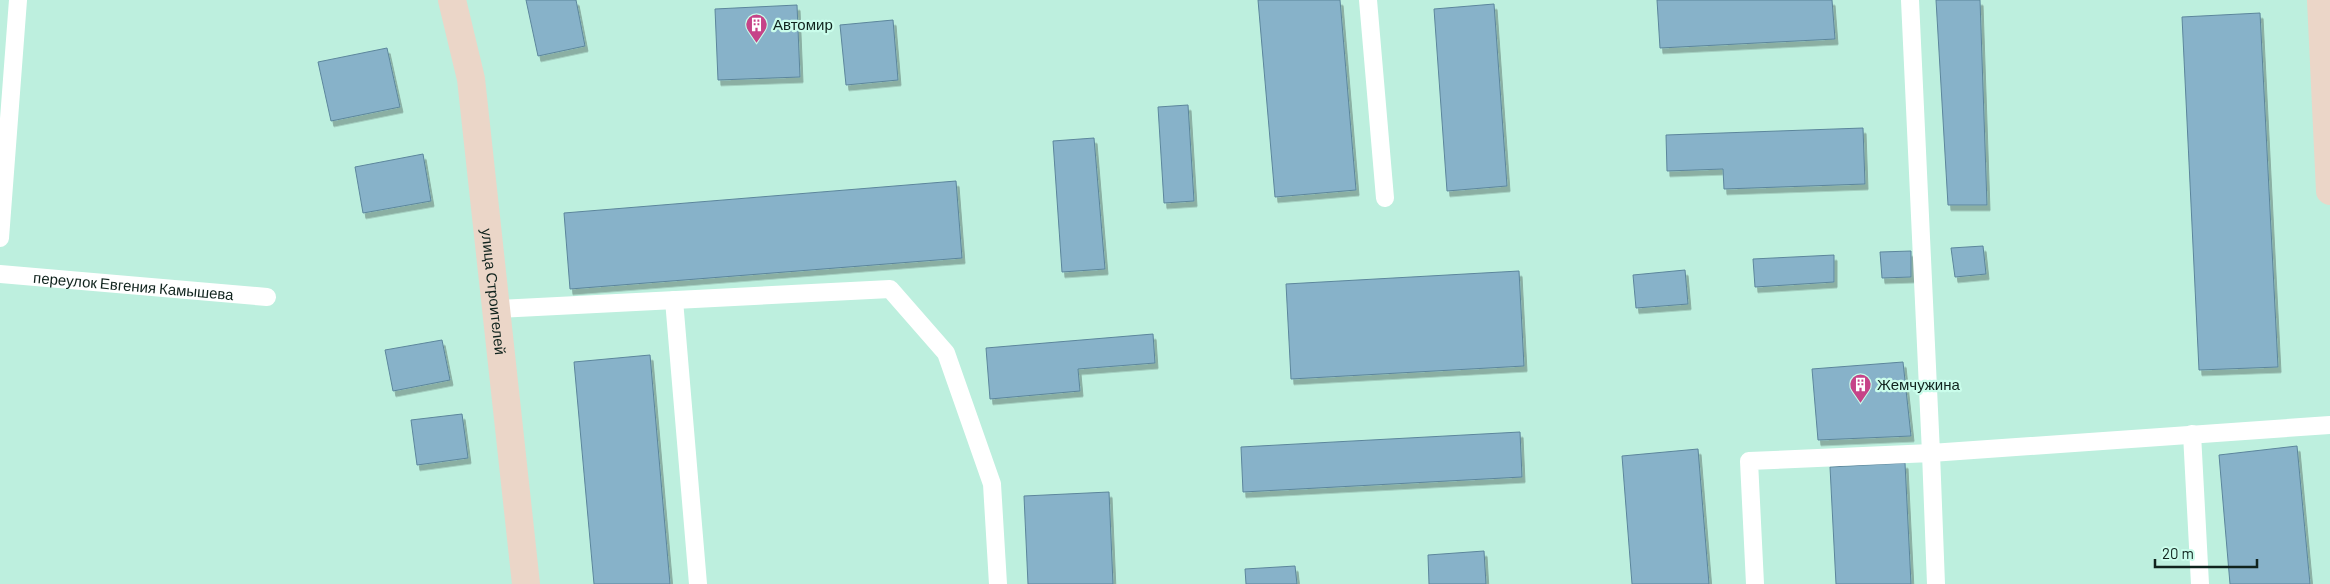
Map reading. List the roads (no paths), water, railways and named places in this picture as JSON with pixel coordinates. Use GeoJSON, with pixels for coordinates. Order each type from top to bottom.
{"type":"FeatureCollection","features":[{"type":"Feature","properties":{"kind":"main road","name":"улица Строителей"},"geometry":{"type":"LineString","coordinates":[[452,0],[471,79],[526,584]]}},
{"type":"Feature","properties":{"kind":"main road"},"geometry":{"type":"LineString","coordinates":[[2321,0],[2330,191]]}},
{"type":"Feature","properties":{"kind":"lane"},"geometry":{"type":"LineString","coordinates":[[0,238],[18,0]]}},
{"type":"Feature","properties":{"kind":"lane"},"geometry":{"type":"LineString","coordinates":[[1368,0],[1386,198]]}},
{"type":"Feature","properties":{"kind":"lane"},"geometry":{"type":"LineString","coordinates":[[1910,0],[1936,584]]}},
{"type":"Feature","properties":{"kind":"lane","name":"переулок Евгения Камышева"},"geometry":{"type":"LineString","coordinates":[[0,274],[267,296]]}},
{"type":"Feature","properties":{"kind":"lane"},"geometry":{"type":"LineString","coordinates":[[496,310],[890,289],[946,352],[992,484],[998,584]]}},
{"type":"Feature","properties":{"kind":"lane"},"geometry":{"type":"LineString","coordinates":[[674,300],[698,584]]}},
{"type":"Feature","properties":{"kind":"lane"},"geometry":{"type":"LineString","coordinates":[[1755,584],[1749,461],[1931,453],[2330,425]]}},
{"type":"Feature","properties":{"kind":"lane"},"geometry":{"type":"LineString","coordinates":[[2192,434],[2200,584]]}},
{"type":"Feature","properties":{"kind":"place","name":"Автомир"},"geometry":{"type":"Point","coordinates":[757,43]}},
{"type":"Feature","properties":{"kind":"place","name":"Жемчужина"},"geometry":{"type":"Point","coordinates":[1861,403]}}]}
